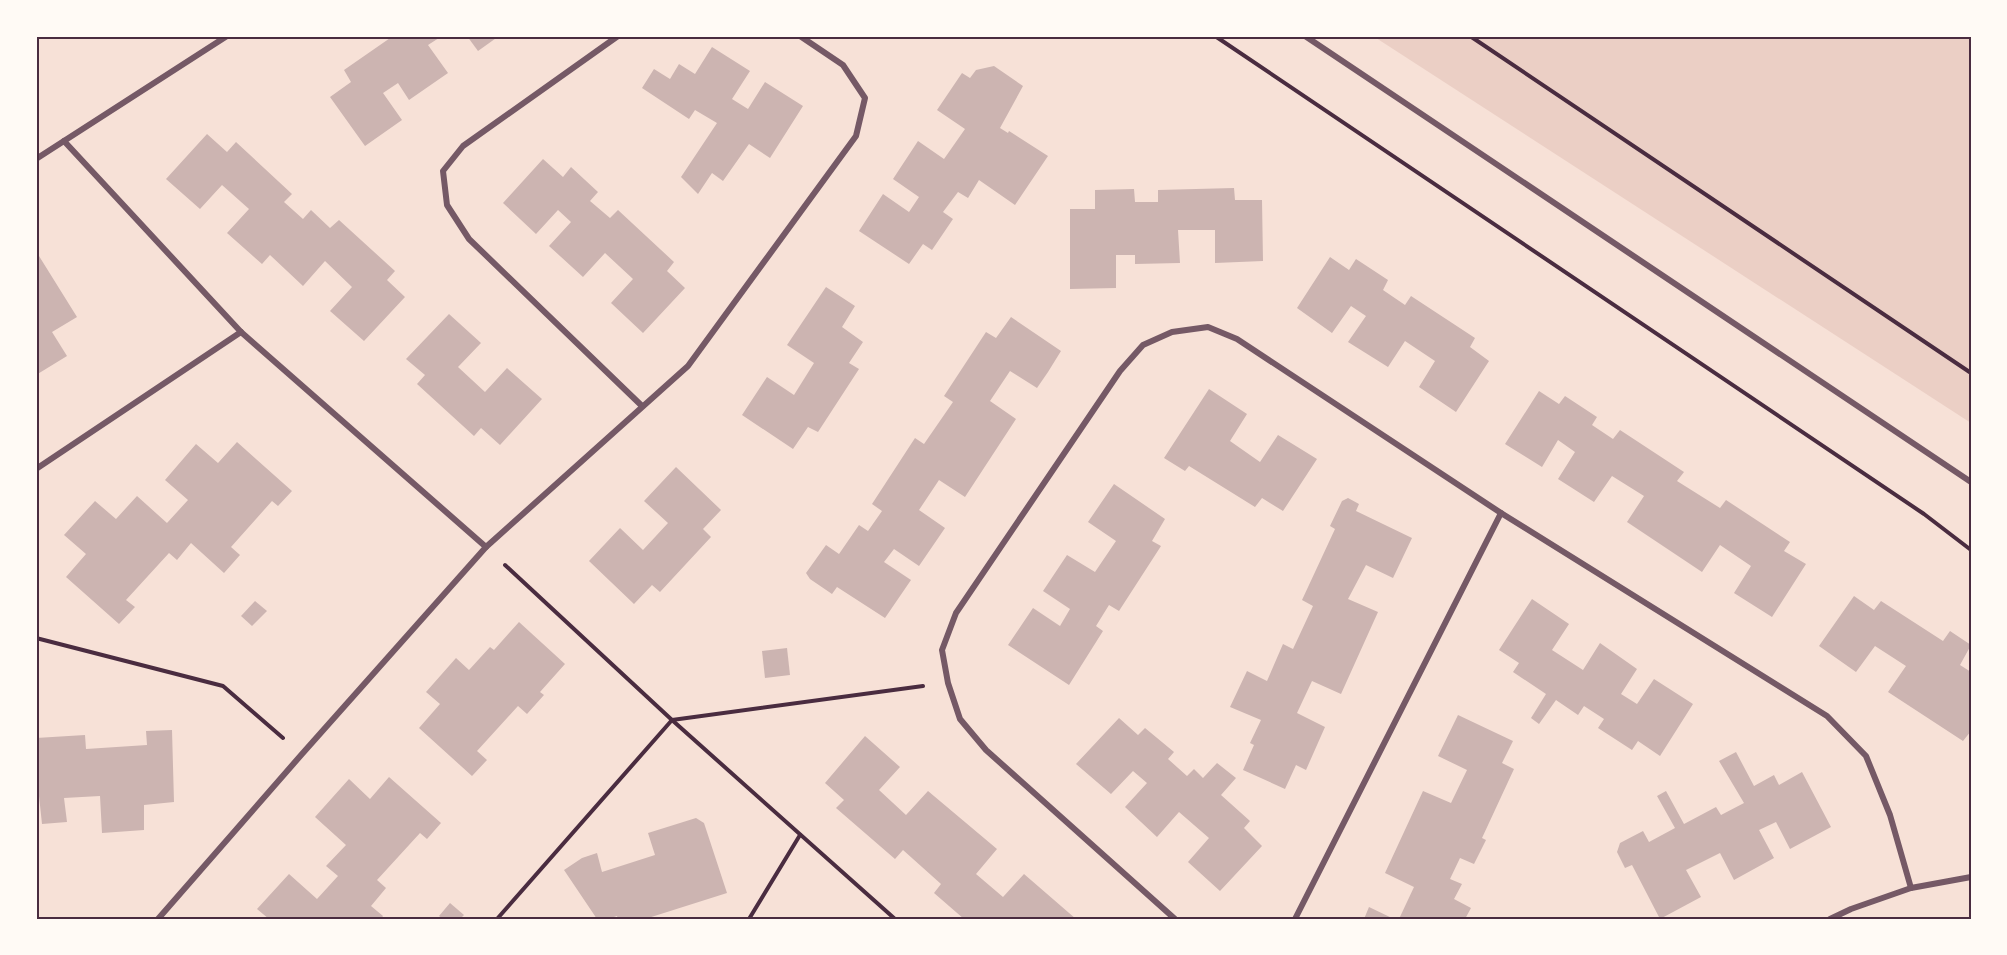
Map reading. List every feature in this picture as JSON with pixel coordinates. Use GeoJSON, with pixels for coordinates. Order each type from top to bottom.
{"type":"FeatureCollection","features":[{"type":"Feature","properties":{"kind":"street"},"geometry":{"type":"LineString","coordinates":[[36,159],[227,36]]}},
{"type":"Feature","properties":{"kind":"street"},"geometry":{"type":"LineString","coordinates":[[618,36],[463,146],[443,171],[447,205],[469,239],[642,406]]}},
{"type":"Feature","properties":{"kind":"street"},"geometry":{"type":"LineString","coordinates":[[158,919],[486,547],[688,366],[856,136],[865,98],[843,65],[800,36]]}},
{"type":"Feature","properties":{"kind":"street"},"geometry":{"type":"LineString","coordinates":[[1305,36],[1971,482]]}},
{"type":"Feature","properties":{"kind":"street"},"geometry":{"type":"LineString","coordinates":[[64,141],[242,332],[486,547]]}},
{"type":"Feature","properties":{"kind":"street"},"geometry":{"type":"LineString","coordinates":[[1175,919],[986,750],[960,719],[948,682],[942,650],[956,613],[1120,371],[1143,345],[1172,332],[1208,327],[1237,339],[1501,513],[1827,716],[1866,756],[1890,815],[1911,888]]}},
{"type":"Feature","properties":{"kind":"street"},"geometry":{"type":"LineString","coordinates":[[36,469],[242,332]]}},
{"type":"Feature","properties":{"kind":"street"},"geometry":{"type":"LineString","coordinates":[[1295,919],[1501,513]]}},
{"type":"Feature","properties":{"kind":"street"},"geometry":{"type":"LineString","coordinates":[[1830,919],[1851,909],[1911,888],[1971,877]]}},
{"type":"Feature","properties":{"kind":"path"},"geometry":{"type":"LineString","coordinates":[[1215,36],[1924,514],[1971,550]]}},
{"type":"Feature","properties":{"kind":"path"},"geometry":{"type":"LineString","coordinates":[[1470,36],[1971,373]]}},
{"type":"Feature","properties":{"kind":"path"},"geometry":{"type":"LineString","coordinates":[[486,547],[672,720],[895,919]]}},
{"type":"Feature","properties":{"kind":"path"},"geometry":{"type":"LineString","coordinates":[[36,638],[223,686],[302,754]]}},
{"type":"Feature","properties":{"kind":"path"},"geometry":{"type":"LineString","coordinates":[[497,919],[672,720],[948,682]]}},
{"type":"Feature","properties":{"kind":"path"},"geometry":{"type":"LineString","coordinates":[[749,919],[801,835]]}},
{"type":"Feature","properties":{"kind":"shaded area"},"geometry":{"type":"Polygon","coordinates":[[[1373,36],[1971,36],[1971,423],[1373,36]]]}},
{"type":"Feature","properties":{"kind":"building"},"geometry":{"type":"Polygon","coordinates":[[[393,36],[442,36],[428,45],[448,73],[409,100],[398,83],[383,93],[402,120],[365,146],[330,97],[351,82],[344,70],[393,36]]]}},
{"type":"Feature","properties":{"kind":"building"},"geometry":{"type":"Polygon","coordinates":[[[467,36],[499,36],[478,51],[467,36]]]}},
{"type":"Feature","properties":{"kind":"building"},"geometry":{"type":"Polygon","coordinates":[[[712,47],[750,71],[732,99],[748,109],[765,82],[803,106],[770,158],[749,144],[723,181],[712,173],[698,194],[681,177],[717,123],[695,110],[689,119],[642,88],[654,69],[670,79],[679,64],[695,74],[712,47]]]}},
{"type":"Feature","properties":{"kind":"building"},"geometry":{"type":"Polygon","coordinates":[[[994,66],[1023,86],[1000,128],[1008,133],[1009,131],[1048,156],[1015,205],[979,180],[968,198],[958,192],[943,212],[953,219],[932,250],[923,244],[909,264],[859,231],[883,194],[909,212],[919,197],[893,179],[918,141],[944,159],[965,129],[937,110],[962,73],[970,78],[976,70],[994,66]]]}},
{"type":"Feature","properties":{"kind":"building"},"geometry":{"type":"Polygon","coordinates":[[[207,134],[227,152],[236,142],[292,194],[284,202],[303,219],[311,210],[330,228],[339,220],[395,271],[387,280],[405,297],[364,341],[330,311],[352,287],[325,261],[303,286],[270,255],[262,264],[227,233],[249,209],[222,185],[200,209],[166,179],[207,134]]]}},
{"type":"Feature","properties":{"kind":"building"},"geometry":{"type":"Polygon","coordinates":[[[543,159],[563,177],[571,167],[598,192],[590,201],[610,218],[618,210],[674,262],[667,271],[685,288],[643,333],[611,303],[633,279],[605,253],[583,277],[549,246],[571,222],[558,210],[536,234],[503,203],[543,159]]]}},
{"type":"Feature","properties":{"kind":"building"},"geometry":{"type":"Polygon","coordinates":[[[1234,188],[1235,200],[1262,200],[1263,261],[1215,263],[1215,230],[1178,230],[1180,263],[1135,264],[1135,255],[1116,255],[1116,288],[1070,289],[1070,209],[1095,209],[1095,190],[1134,189],[1135,202],[1158,202],[1158,190],[1234,188]]]}},
{"type":"Feature","properties":{"kind":"building"},"geometry":{"type":"Polygon","coordinates":[[[39,256],[77,317],[52,332],[67,356],[36,375],[36,258],[39,256]]]}},
{"type":"Feature","properties":{"kind":"building"},"geometry":{"type":"Polygon","coordinates":[[[1330,257],[1349,270],[1356,259],[1388,280],[1383,290],[1405,305],[1411,296],[1475,338],[1470,347],[1489,361],[1456,412],[1419,387],[1435,361],[1405,341],[1388,367],[1348,342],[1366,316],[1351,306],[1332,333],[1297,308],[1330,257]]]}},
{"type":"Feature","properties":{"kind":"building"},"geometry":{"type":"Polygon","coordinates":[[[826,287],[855,306],[842,327],[863,342],[849,363],[859,369],[818,432],[808,427],[793,449],[742,415],[767,377],[794,395],[814,363],[787,345],[826,287]]]}},
{"type":"Feature","properties":{"kind":"building"},"geometry":{"type":"Polygon","coordinates":[[[449,314],[481,343],[458,367],[485,392],[507,368],[542,399],[500,445],[481,428],[474,436],[417,384],[425,375],[406,359],[449,314]]]}},
{"type":"Feature","properties":{"kind":"building"},"geometry":{"type":"Polygon","coordinates":[[[1011,317],[1061,351],[1037,388],[1010,371],[990,401],[1016,419],[965,497],[939,480],[919,510],[945,528],[919,566],[894,549],[884,562],[911,580],[885,618],[837,587],[832,594],[810,579],[806,573],[826,545],[839,554],[859,525],[868,531],[882,511],[872,504],[915,438],[924,444],[953,402],[944,396],[986,332],[996,338],[1011,317]]]}},
{"type":"Feature","properties":{"kind":"building"},"geometry":{"type":"Polygon","coordinates":[[[1209,389],[1247,414],[1230,441],[1260,462],[1278,435],[1317,459],[1283,511],[1262,498],[1255,507],[1189,466],[1185,471],[1164,458],[1209,389]]]}},
{"type":"Feature","properties":{"kind":"building"},"geometry":{"type":"Polygon","coordinates":[[[1539,391],[1559,404],[1565,396],[1597,417],[1592,425],[1613,439],[1620,430],[1684,472],[1677,481],[1720,508],[1726,500],[1790,542],[1784,551],[1806,564],[1772,617],[1734,593],[1751,566],[1720,545],[1702,572],[1627,522],[1644,496],[1612,476],[1594,502],[1558,479],[1575,452],[1558,440],[1542,467],[1505,444],[1539,391]]]}},
{"type":"Feature","properties":{"kind":"building"},"geometry":{"type":"Polygon","coordinates":[[[237,442],[292,491],[278,506],[272,501],[231,547],[240,555],[224,573],[191,543],[177,560],[169,553],[126,600],[135,607],[119,624],[66,577],[86,554],[64,535],[95,501],[116,519],[137,496],[167,523],[188,500],[165,480],[196,444],[218,463],[237,442]]]}},
{"type":"Feature","properties":{"kind":"building"},"geometry":{"type":"Polygon","coordinates":[[[676,467],[721,510],[703,529],[711,537],[660,592],[652,585],[634,604],[589,561],[620,528],[643,550],[668,523],[644,501],[676,467]]]}},
{"type":"Feature","properties":{"kind":"building"},"geometry":{"type":"Polygon","coordinates":[[[1114,484],[1165,519],[1152,541],[1161,546],[1119,611],[1109,605],[1096,626],[1103,631],[1069,685],[1008,645],[1033,608],[1060,626],[1070,609],[1043,591],[1067,555],[1095,572],[1116,541],[1088,522],[1114,484]]]}},
{"type":"Feature","properties":{"kind":"building"},"geometry":{"type":"Polygon","coordinates":[[[1348,498],[1359,504],[1356,511],[1412,538],[1393,578],[1366,565],[1348,599],[1378,612],[1341,694],[1312,681],[1297,713],[1325,727],[1306,770],[1296,765],[1285,789],[1243,770],[1254,745],[1250,743],[1261,720],[1230,707],[1247,671],[1267,681],[1283,644],[1293,649],[1313,606],[1302,600],[1335,529],[1330,526],[1342,501],[1348,498]]]}},
{"type":"Feature","properties":{"kind":"building"},"geometry":{"type":"Polygon","coordinates":[[[1854,596],[1874,610],[1881,601],[1943,641],[1950,631],[1971,645],[1960,665],[1971,672],[1971,731],[1963,741],[1888,692],[1906,666],[1875,646],[1856,672],[1819,646],[1854,596]]]}},
{"type":"Feature","properties":{"kind":"building"},"geometry":{"type":"Polygon","coordinates":[[[1532,599],[1569,624],[1552,650],[1583,670],[1600,643],[1637,669],[1621,694],[1637,704],[1654,679],[1693,704],[1660,756],[1638,741],[1632,750],[1598,728],[1604,719],[1584,706],[1578,715],[1556,700],[1539,724],[1531,718],[1546,694],[1513,672],[1519,663],[1499,650],[1532,599]]]}},
{"type":"Feature","properties":{"kind":"building"},"geometry":{"type":"Polygon","coordinates":[[[255,601],[267,611],[252,626],[241,616],[255,601]]]}},
{"type":"Feature","properties":{"kind":"building"},"geometry":{"type":"Polygon","coordinates":[[[519,622],[565,664],[540,692],[544,695],[527,714],[518,706],[477,751],[487,760],[472,776],[419,728],[440,704],[426,692],[456,658],[469,670],[490,647],[494,650],[519,622]]]}},
{"type":"Feature","properties":{"kind":"building"},"geometry":{"type":"Polygon","coordinates":[[[787,648],[790,675],[765,678],[762,651],[787,648]]]}},
{"type":"Feature","properties":{"kind":"building"},"geometry":{"type":"Polygon","coordinates":[[[1458,715],[1513,741],[1502,763],[1514,769],[1482,838],[1486,840],[1474,864],[1460,858],[1450,879],[1462,884],[1454,899],[1471,908],[1465,919],[1399,919],[1414,887],[1385,873],[1423,791],[1451,803],[1467,770],[1438,756],[1458,715]]]}},
{"type":"Feature","properties":{"kind":"building"},"geometry":{"type":"Polygon","coordinates":[[[1119,718],[1138,735],[1145,728],[1174,752],[1168,759],[1187,776],[1194,769],[1203,778],[1217,763],[1236,778],[1221,795],[1250,821],[1244,828],[1262,846],[1220,891],[1188,862],[1209,838],[1179,812],[1157,837],[1125,807],[1147,783],[1133,771],[1111,794],[1076,764],[1119,718]]]}},
{"type":"Feature","properties":{"kind":"building"},"geometry":{"type":"Polygon","coordinates":[[[172,730],[174,802],[144,805],[144,830],[102,833],[100,796],[64,798],[67,822],[42,824],[39,796],[36,796],[36,738],[85,735],[86,749],[147,745],[146,731],[172,730]]]}},
{"type":"Feature","properties":{"kind":"building"},"geometry":{"type":"Polygon","coordinates":[[[865,736],[900,767],[879,790],[906,815],[928,791],[997,849],[976,874],[1003,897],[1024,874],[1076,919],[964,919],[934,893],[941,884],[903,850],[895,859],[836,808],[844,800],[825,783],[865,736]]]}},
{"type":"Feature","properties":{"kind":"building"},"geometry":{"type":"Polygon","coordinates":[[[1736,752],[1754,786],[1774,775],[1779,785],[1802,772],[1831,827],[1790,849],[1776,822],[1759,830],[1774,858],[1734,880],[1720,853],[1686,870],[1701,897],[1660,919],[1632,865],[1625,868],[1617,852],[1620,843],[1643,831],[1649,842],[1675,828],[1657,796],[1666,791],[1684,824],[1716,807],[1721,815],[1744,803],[1719,761],[1736,752]]]}},
{"type":"Feature","properties":{"kind":"building"},"geometry":{"type":"Polygon","coordinates":[[[389,777],[441,823],[427,839],[420,833],[377,880],[386,888],[371,906],[383,916],[381,919],[269,919],[257,909],[289,874],[317,899],[338,876],[326,866],[346,845],[315,817],[349,779],[370,799],[389,777]]]}},
{"type":"Feature","properties":{"kind":"building"},"geometry":{"type":"Polygon","coordinates":[[[696,818],[704,823],[727,893],[645,919],[618,919],[617,916],[597,919],[564,870],[582,858],[597,853],[602,872],[655,855],[648,833],[696,818]]]}},
{"type":"Feature","properties":{"kind":"building"},"geometry":{"type":"Polygon","coordinates":[[[450,903],[464,915],[460,919],[443,919],[439,916],[450,903]]]}},
{"type":"Feature","properties":{"kind":"building"},"geometry":{"type":"Polygon","coordinates":[[[1369,907],[1394,919],[1364,919],[1369,907]]]}}]}
